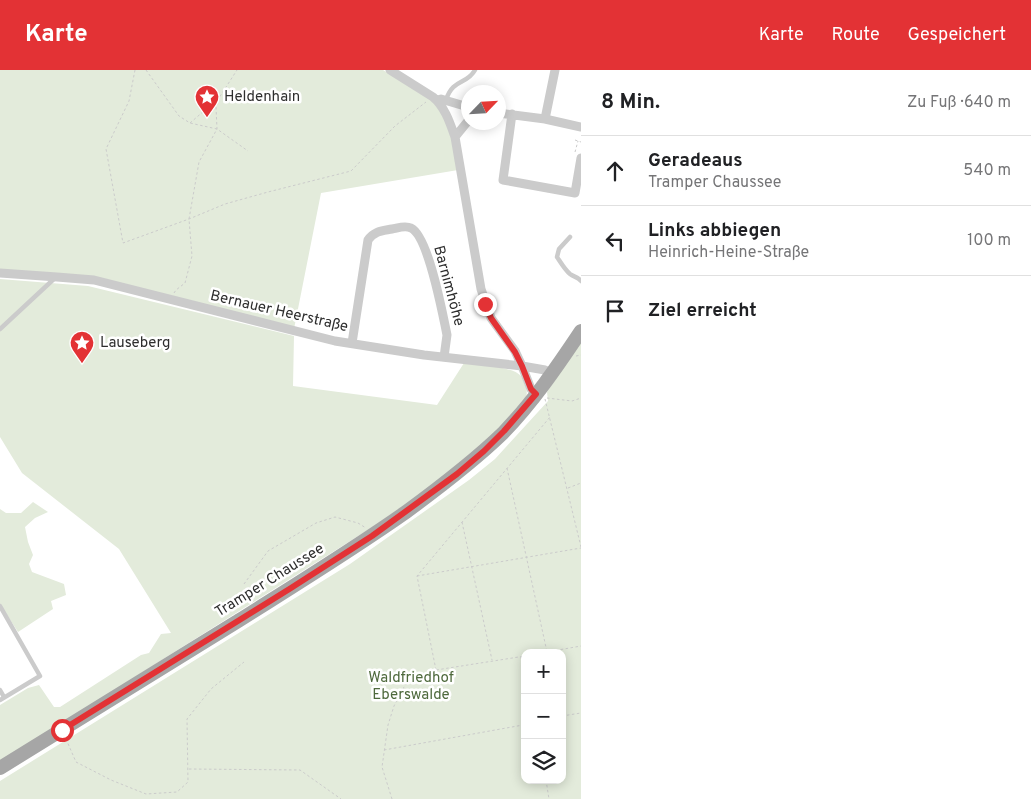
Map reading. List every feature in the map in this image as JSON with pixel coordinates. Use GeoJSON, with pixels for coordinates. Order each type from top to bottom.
{"type":"FeatureCollection","features":[{"type":"Feature","properties":{"kind":"main road","name":"Tramper Chaussee"},"geometry":{"type":"LineString","coordinates":[[0,768],[291,588],[372,536],[431,494],[477,457],[504,431],[553,374],[581,331]]}},
{"type":"Feature","properties":{"kind":"street"},"geometry":{"type":"LineString","coordinates":[[390,70],[403,73],[438,99],[461,105]]}},
{"type":"Feature","properties":{"kind":"street"},"geometry":{"type":"LineString","coordinates":[[545,119],[555,70]]}},
{"type":"Feature","properties":{"kind":"street"},"geometry":{"type":"LineString","coordinates":[[438,99],[455,137],[481,289],[491,318],[515,352],[531,389],[536,394]]}},
{"type":"Feature","properties":{"kind":"street"},"geometry":{"type":"LineString","coordinates":[[506,114],[545,119],[581,127]]}},
{"type":"Feature","properties":{"kind":"street"},"geometry":{"type":"LineString","coordinates":[[512,114],[503,180],[575,192],[578,157]]}},
{"type":"Feature","properties":{"kind":"street"},"geometry":{"type":"LineString","coordinates":[[455,137],[461,130]]}},
{"type":"Feature","properties":{"kind":"street","name":"Barnimhöhe"},"geometry":{"type":"LineString","coordinates":[[352,343],[368,240],[377,232],[404,227],[411,228],[417,232],[421,239],[431,266],[447,335],[444,357]]}},
{"type":"Feature","properties":{"kind":"street","name":"Bernauer Heerstraße"},"geometry":{"type":"LineString","coordinates":[[0,273],[94,280],[335,341],[522,366],[545,370],[553,374]]}},
{"type":"Feature","properties":{"kind":"lane"},"geometry":{"type":"LineString","coordinates":[[438,99],[455,85],[471,77],[475,70]]}},
{"type":"Feature","properties":{"kind":"lane"},"geometry":{"type":"LineString","coordinates":[[570,237],[559,249],[557,257],[571,276],[581,281]]}},
{"type":"Feature","properties":{"kind":"lane"},"geometry":{"type":"LineString","coordinates":[[0,329],[57,276]]}},
{"type":"Feature","properties":{"kind":"lane"},"geometry":{"type":"LineString","coordinates":[[0,606],[40,676],[2,699],[0,690]]}},
{"type":"Feature","properties":{"kind":"path"},"geometry":{"type":"LineString","coordinates":[[135,70],[128,101],[106,149],[123,243],[225,204],[351,171],[395,126],[438,99]]}},
{"type":"Feature","properties":{"kind":"path"},"geometry":{"type":"LineString","coordinates":[[146,70],[179,116],[190,123],[217,129],[248,151]]}},
{"type":"Feature","properties":{"kind":"path"},"geometry":{"type":"LineString","coordinates":[[173,295],[184,283],[192,256],[189,219],[199,162],[217,129],[216,107],[219,98],[237,70]]}},
{"type":"Feature","properties":{"kind":"path"},"geometry":{"type":"LineString","coordinates":[[190,123],[219,98]]}},
{"type":"Feature","properties":{"kind":"path"},"geometry":{"type":"LineString","coordinates":[[575,140],[580,142],[578,157]]}},
{"type":"Feature","properties":{"kind":"path"},"geometry":{"type":"LineString","coordinates":[[417,576],[581,547],[545,398],[572,400],[581,398]]}},
{"type":"Feature","properties":{"kind":"path"},"geometry":{"type":"LineString","coordinates":[[417,576],[550,417]]}},
{"type":"Feature","properties":{"kind":"path"},"geometry":{"type":"LineString","coordinates":[[507,468],[547,649]]}},
{"type":"Feature","properties":{"kind":"path"},"geometry":{"type":"LineString","coordinates":[[567,488],[581,483]]}},
{"type":"Feature","properties":{"kind":"path"},"geometry":{"type":"LineString","coordinates":[[244,584],[268,551],[316,523],[335,517],[358,523],[366,528],[372,536]]}},
{"type":"Feature","properties":{"kind":"path"},"geometry":{"type":"LineString","coordinates":[[462,521],[492,661]]}},
{"type":"Feature","properties":{"kind":"path"},"geometry":{"type":"LineString","coordinates":[[417,576],[436,670]]}},
{"type":"Feature","properties":{"kind":"path"},"geometry":{"type":"LineString","coordinates":[[564,649],[581,646]]}},
{"type":"Feature","properties":{"kind":"path"},"geometry":{"type":"LineString","coordinates":[[392,799],[382,767],[388,725],[394,706],[404,686],[412,678],[436,670],[521,656]]}},
{"type":"Feature","properties":{"kind":"path"},"geometry":{"type":"LineString","coordinates":[[62,730],[76,762],[111,780],[146,794],[177,792],[188,782],[187,718],[211,689],[244,662]]}},
{"type":"Feature","properties":{"kind":"path"},"geometry":{"type":"LineString","coordinates":[[566,715],[581,713]]}},
{"type":"Feature","properties":{"kind":"path"},"geometry":{"type":"LineString","coordinates":[[384,750],[521,725]]}},
{"type":"Feature","properties":{"kind":"path"},"geometry":{"type":"LineString","coordinates":[[188,769],[300,770],[341,799]]}},
{"type":"Feature","properties":{"kind":"path"},"geometry":{"type":"LineString","coordinates":[[547,784],[549,799]]}},
{"type":"Feature","properties":{"kind":"green space"},"geometry":{"type":"Polygon","coordinates":[[[0,70],[383,70],[434,101],[447,122],[453,140],[458,170],[321,193],[294,329],[168,295],[0,270],[0,70]]]}},
{"type":"Feature","properties":{"kind":"green space"},"geometry":{"type":"Polygon","coordinates":[[[0,279],[88,286],[294,336],[293,386],[437,405],[464,363],[503,368],[517,373],[521,376],[526,387],[526,397],[522,406],[457,469],[374,526],[0,762],[0,705],[28,688],[39,685],[54,707],[60,707],[141,655],[149,653],[161,634],[171,633],[119,549],[22,473],[0,437],[0,279]]]}},
{"type":"Feature","properties":{"kind":"green space","name":"Waldfriedhof Eberswalde"},"geometry":{"type":"Polygon","coordinates":[[[581,341],[581,799],[0,799],[0,781],[350,564],[469,480],[495,459],[548,401],[547,392],[581,341]]]}},
{"type":"Feature","properties":{"kind":"green space"},"geometry":{"type":"Polygon","coordinates":[[[33,502],[48,512],[35,518],[25,527],[33,555],[29,564],[32,572],[64,584],[66,595],[51,601],[53,609],[18,632],[0,604],[0,509],[6,513],[21,513],[33,502]]]}},
{"type":"Feature","properties":{"kind":"place","name":"Heldenhain"},"geometry":{"type":"Point","coordinates":[207,118]}},
{"type":"Feature","properties":{"kind":"place","name":"Lauseberg"},"geometry":{"type":"Point","coordinates":[82,364]}},
{"type":"Feature","properties":{"kind":"route"},"geometry":{"type":"LineString","coordinates":[[62,730],[372,536],[457,474],[504,431],[536,394],[531,389],[515,352],[491,318],[485,304]]}}]}
